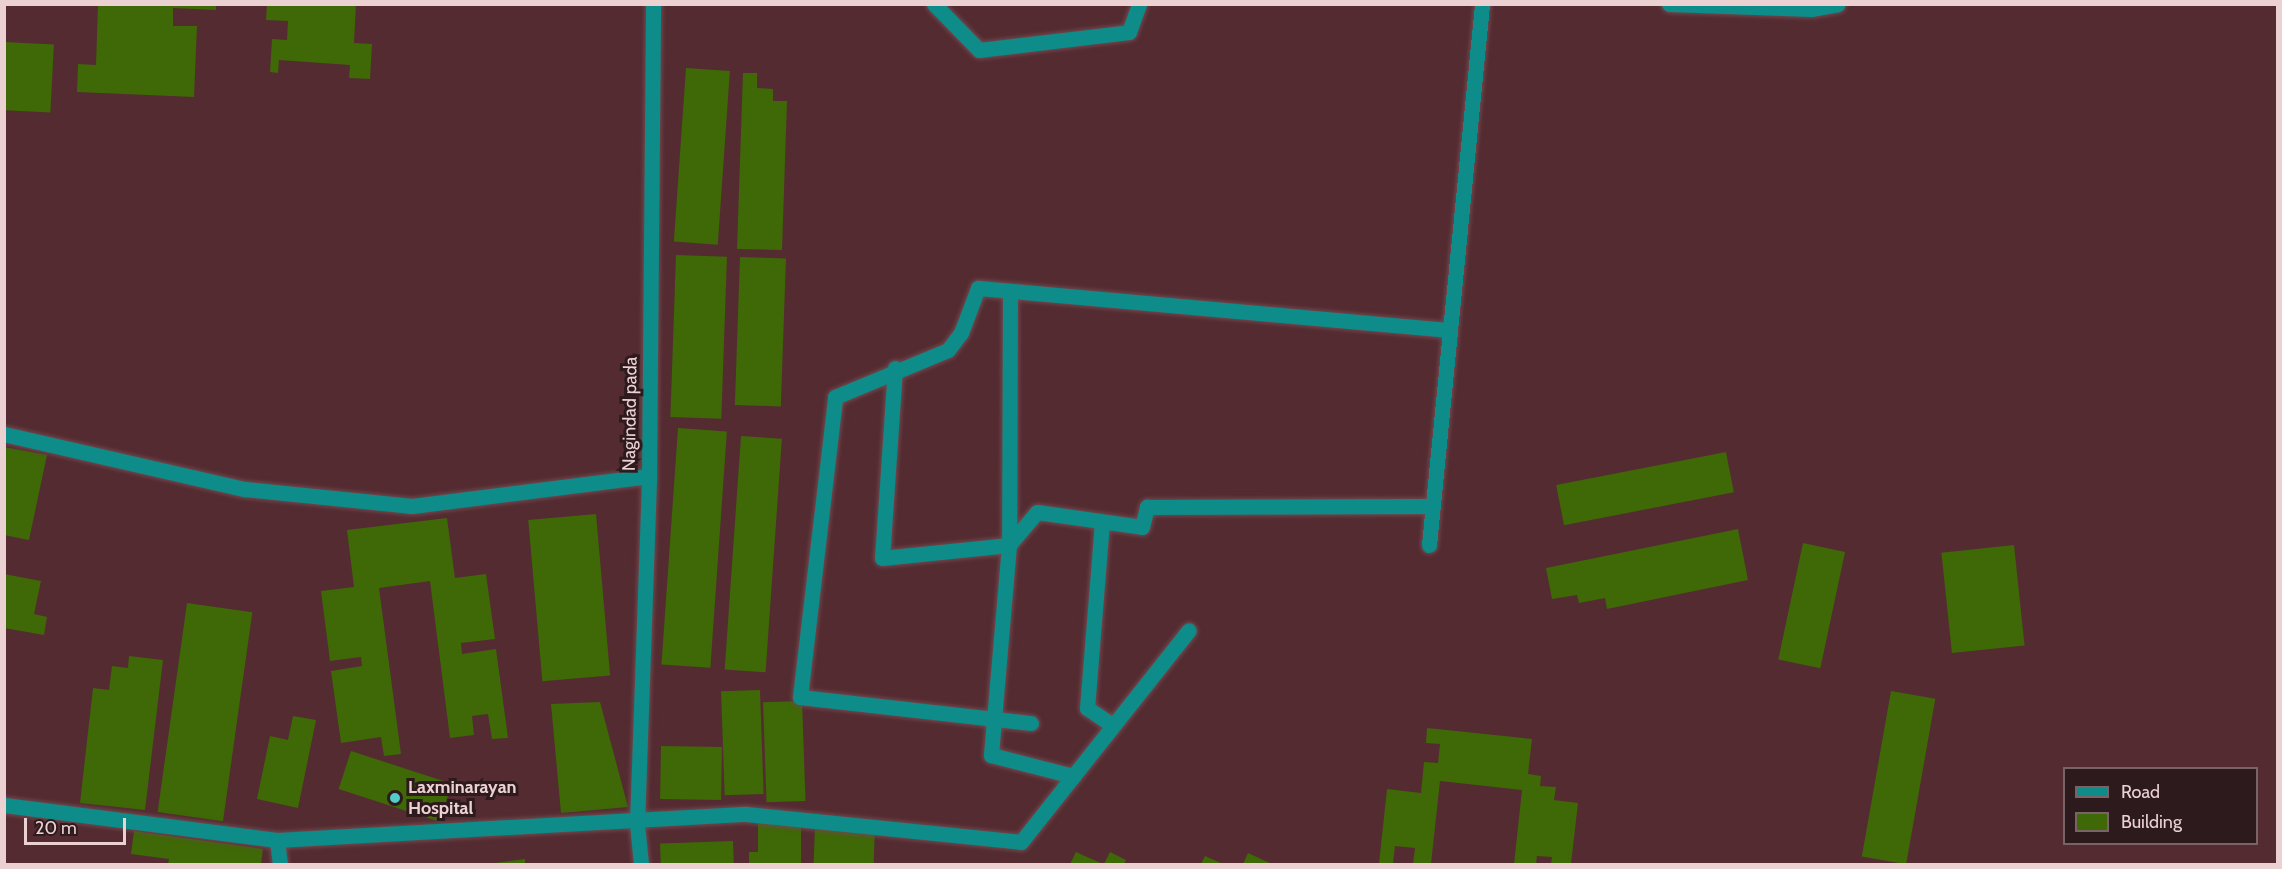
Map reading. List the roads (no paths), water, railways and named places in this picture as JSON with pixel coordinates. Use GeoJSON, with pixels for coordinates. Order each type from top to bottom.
{"type":"FeatureCollection","features":[{"type":"Feature","properties":{"kind":"street","name":"Nagindad pada"},"geometry":{"type":"LineString","coordinates":[[641,864],[637,824],[649,476],[653,4]]}},
{"type":"Feature","properties":{"kind":"street"},"geometry":{"type":"LineString","coordinates":[[934,4],[979,50],[1129,32],[1139,4]]}},
{"type":"Feature","properties":{"kind":"street"},"geometry":{"type":"LineString","coordinates":[[1429,545],[1448,330],[1482,4]]}},
{"type":"Feature","properties":{"kind":"street"},"geometry":{"type":"LineString","coordinates":[[1669,4],[1713,9],[1810,9],[1838,4]]}},
{"type":"Feature","properties":{"kind":"street"},"geometry":{"type":"LineString","coordinates":[[1030,723],[995,717],[800,697],[835,397],[895,368],[948,350],[961,333],[978,288],[1448,330]]}},
{"type":"Feature","properties":{"kind":"street"},"geometry":{"type":"LineString","coordinates":[[1010,291],[1009,544],[991,755],[1073,776]]}},
{"type":"Feature","properties":{"kind":"street"},"geometry":{"type":"LineString","coordinates":[[895,368],[882,558],[1009,544],[1037,512],[1142,527],[1147,507],[1433,506]]}},
{"type":"Feature","properties":{"kind":"street"},"geometry":{"type":"LineString","coordinates":[[4,434],[245,489],[412,506],[649,476]]}},
{"type":"Feature","properties":{"kind":"street"},"geometry":{"type":"LineString","coordinates":[[1102,522],[1087,708],[1112,725]]}},
{"type":"Feature","properties":{"kind":"street"},"geometry":{"type":"LineString","coordinates":[[4,805],[277,840],[637,824],[746,814],[1021,843],[1189,630]]}},
{"type":"Feature","properties":{"kind":"street"},"geometry":{"type":"LineString","coordinates":[[277,840],[280,864]]}},
{"type":"Feature","properties":{"kind":"place","name":"Laxminarayan Hospital"},"geometry":{"type":"Point","coordinates":[395,798]}}]}
